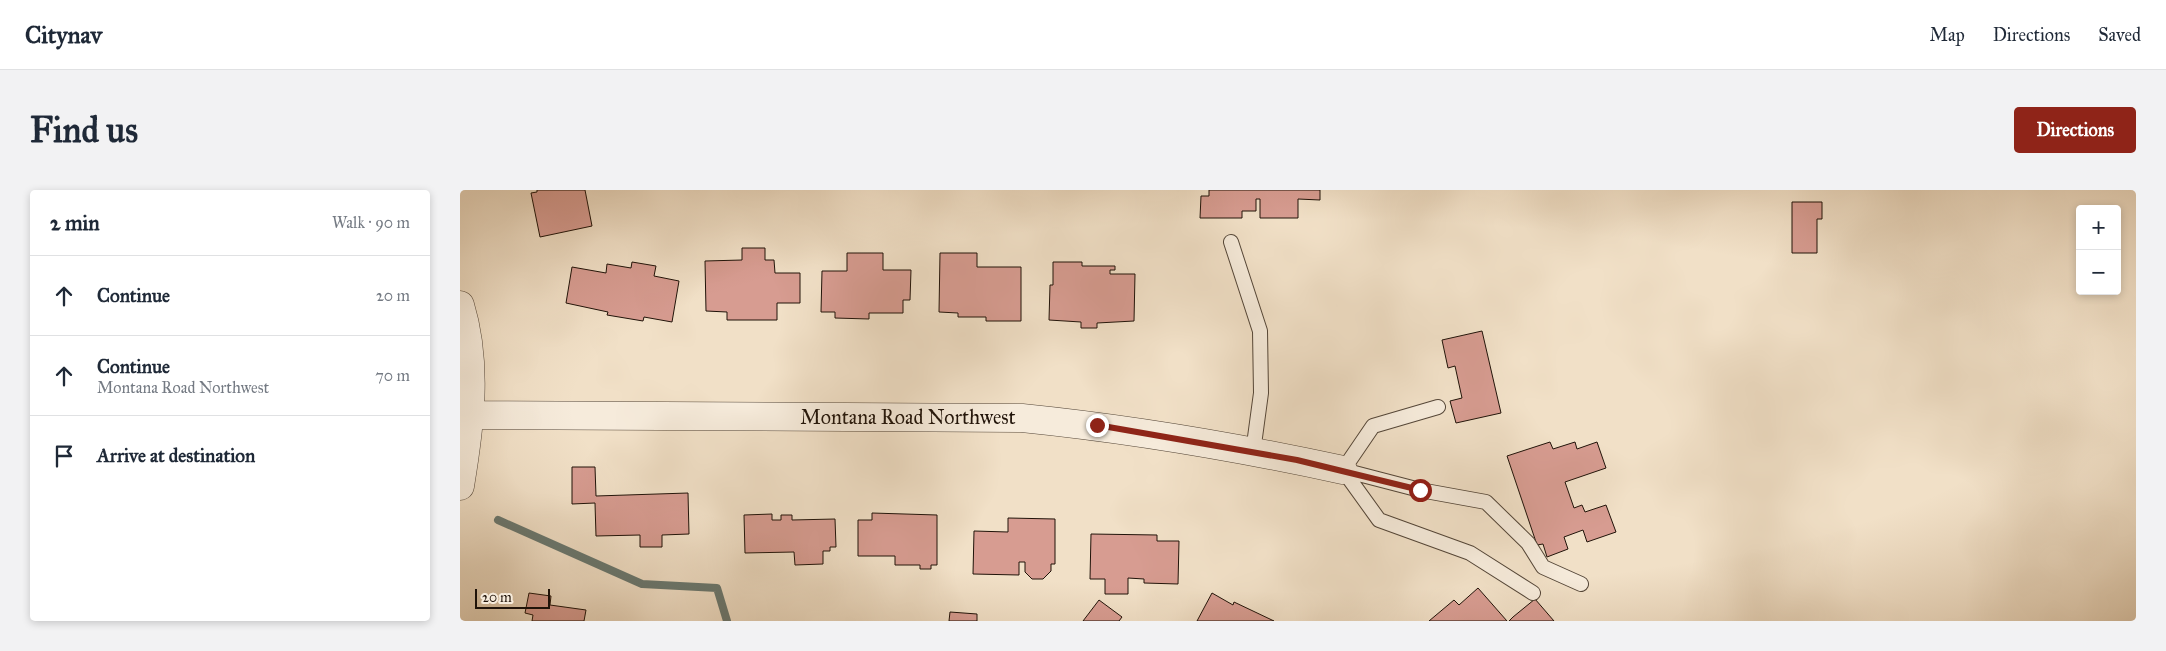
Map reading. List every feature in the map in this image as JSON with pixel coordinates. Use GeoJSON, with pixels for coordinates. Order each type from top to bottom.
{"type":"FeatureCollection","features":[{"type":"Feature","properties":{"kind":"street"},"geometry":{"type":"LineString","coordinates":[[460,305],[467,332],[471,369],[470,415],[460,486]]}},
{"type":"Feature","properties":{"kind":"street","name":"Montana Road Northwest"},"geometry":{"type":"LineString","coordinates":[[470,415],[1022,418],[1097,425],[1253,452],[1343,470]]}},
{"type":"Feature","properties":{"kind":"lane"},"geometry":{"type":"LineString","coordinates":[[1231,242],[1260,331],[1261,393],[1253,452]]}},
{"type":"Feature","properties":{"kind":"lane"},"geometry":{"type":"LineString","coordinates":[[1343,470],[1373,426],[1438,407]]}},
{"type":"Feature","properties":{"kind":"lane"},"geometry":{"type":"LineString","coordinates":[[1343,470],[1420,490],[1486,502],[1528,543],[1543,567],[1581,584]]}},
{"type":"Feature","properties":{"kind":"lane"},"geometry":{"type":"LineString","coordinates":[[1343,470],[1379,520],[1470,553],[1533,593]]}},
{"type":"Feature","properties":{"kind":"building"},"geometry":{"type":"Polygon","coordinates":[[[537,190],[585,190],[592,226],[540,237],[531,193],[537,192],[537,190]]]}},
{"type":"Feature","properties":{"kind":"building"},"geometry":{"type":"Polygon","coordinates":[[[1209,190],[1320,190],[1320,200],[1298,199],[1298,218],[1260,218],[1260,199],[1256,199],[1256,211],[1242,211],[1242,218],[1200,218],[1201,196],[1209,196],[1209,190]]]}},
{"type":"Feature","properties":{"kind":"building"},"geometry":{"type":"Polygon","coordinates":[[[1792,202],[1822,202],[1822,219],[1817,219],[1817,253],[1792,253],[1792,202]]]}},
{"type":"Feature","properties":{"kind":"building"},"geometry":{"type":"Polygon","coordinates":[[[742,248],[765,248],[765,260],[774,260],[775,273],[800,273],[800,303],[777,303],[777,320],[727,320],[727,312],[706,311],[705,261],[742,260],[742,248]]]}},
{"type":"Feature","properties":{"kind":"building"},"geometry":{"type":"Polygon","coordinates":[[[847,253],[883,253],[883,270],[911,270],[910,300],[903,300],[903,313],[869,313],[869,319],[835,318],[835,312],[821,312],[822,271],[847,271],[847,253]]]}},
{"type":"Feature","properties":{"kind":"building"},"geometry":{"type":"Polygon","coordinates":[[[940,253],[977,253],[977,267],[1021,267],[1021,321],[986,321],[986,317],[958,317],[958,313],[939,312],[940,253]]]}},
{"type":"Feature","properties":{"kind":"building"},"geometry":{"type":"Polygon","coordinates":[[[632,262],[656,266],[654,276],[679,281],[672,322],[644,317],[643,321],[607,315],[608,312],[566,303],[572,267],[606,273],[607,264],[631,268],[632,262]]]}},
{"type":"Feature","properties":{"kind":"building"},"geometry":{"type":"Polygon","coordinates":[[[1053,262],[1082,262],[1082,266],[1115,266],[1115,270],[1110,270],[1110,274],[1135,274],[1134,321],[1097,323],[1097,328],[1081,328],[1081,322],[1049,320],[1050,285],[1053,285],[1053,262]]]}},
{"type":"Feature","properties":{"kind":"building"},"geometry":{"type":"Polygon","coordinates":[[[1482,331],[1501,413],[1456,423],[1450,401],[1462,398],[1455,366],[1448,368],[1442,340],[1482,331]]]}},
{"type":"Feature","properties":{"kind":"building"},"geometry":{"type":"Polygon","coordinates":[[[1550,442],[1553,449],[1575,442],[1577,449],[1597,442],[1606,468],[1565,482],[1574,508],[1582,505],[1585,512],[1606,505],[1616,532],[1587,542],[1583,530],[1564,537],[1568,549],[1547,557],[1543,544],[1537,545],[1507,456],[1550,442]]]}},
{"type":"Feature","properties":{"kind":"building"},"geometry":{"type":"Polygon","coordinates":[[[572,467],[595,467],[596,496],[688,493],[689,534],[662,535],[662,547],[640,547],[640,535],[596,536],[595,503],[572,504],[572,467]]]}},
{"type":"Feature","properties":{"kind":"building"},"geometry":{"type":"Polygon","coordinates":[[[872,513],[937,515],[937,565],[931,565],[931,569],[920,569],[920,565],[895,565],[895,556],[858,556],[858,520],[872,520],[872,513]]]}},
{"type":"Feature","properties":{"kind":"building"},"geometry":{"type":"Polygon","coordinates":[[[772,514],[772,520],[781,520],[781,515],[792,515],[792,520],[835,519],[836,547],[830,547],[830,551],[823,551],[823,564],[795,565],[794,552],[745,553],[744,515],[772,514]]]}},
{"type":"Feature","properties":{"kind":"building"},"geometry":{"type":"Polygon","coordinates":[[[1008,518],[1055,519],[1055,564],[1051,564],[1051,571],[1043,579],[1032,579],[1025,572],[1025,562],[1019,562],[1019,575],[973,574],[974,531],[1008,532],[1008,518]]]}},
{"type":"Feature","properties":{"kind":"building"},"geometry":{"type":"Polygon","coordinates":[[[1091,534],[1157,535],[1157,541],[1179,541],[1178,584],[1144,583],[1144,579],[1128,578],[1128,594],[1105,594],[1105,579],[1090,579],[1091,534]]]}},
{"type":"Feature","properties":{"kind":"building"},"geometry":{"type":"Polygon","coordinates":[[[1478,588],[1507,621],[1429,621],[1454,600],[1459,605],[1478,588]]]}},
{"type":"Feature","properties":{"kind":"building"},"geometry":{"type":"Polygon","coordinates":[[[529,593],[551,596],[550,605],[586,610],[584,621],[532,621],[533,615],[525,613],[529,593]]]}},
{"type":"Feature","properties":{"kind":"building"},"geometry":{"type":"Polygon","coordinates":[[[1212,593],[1233,605],[1234,602],[1274,621],[1197,621],[1212,593]]]}},
{"type":"Feature","properties":{"kind":"building"},"geometry":{"type":"Polygon","coordinates":[[[1535,599],[1554,621],[1509,621],[1513,617],[1535,599]]]}},
{"type":"Feature","properties":{"kind":"building"},"geometry":{"type":"Polygon","coordinates":[[[1099,600],[1122,617],[1119,621],[1083,621],[1099,600]]]}},
{"type":"Feature","properties":{"kind":"building"},"geometry":{"type":"Polygon","coordinates":[[[950,612],[977,614],[977,621],[949,621],[950,612]]]}},
{"type":"Feature","properties":{"kind":"waterway"},"geometry":{"type":"LineString","coordinates":[[498,520],[642,584],[717,588],[727,621]]}},
{"type":"Feature","properties":{"kind":"route"},"geometry":{"type":"LineString","coordinates":[[1097,425],[1297,460],[1420,490]]}}]}
